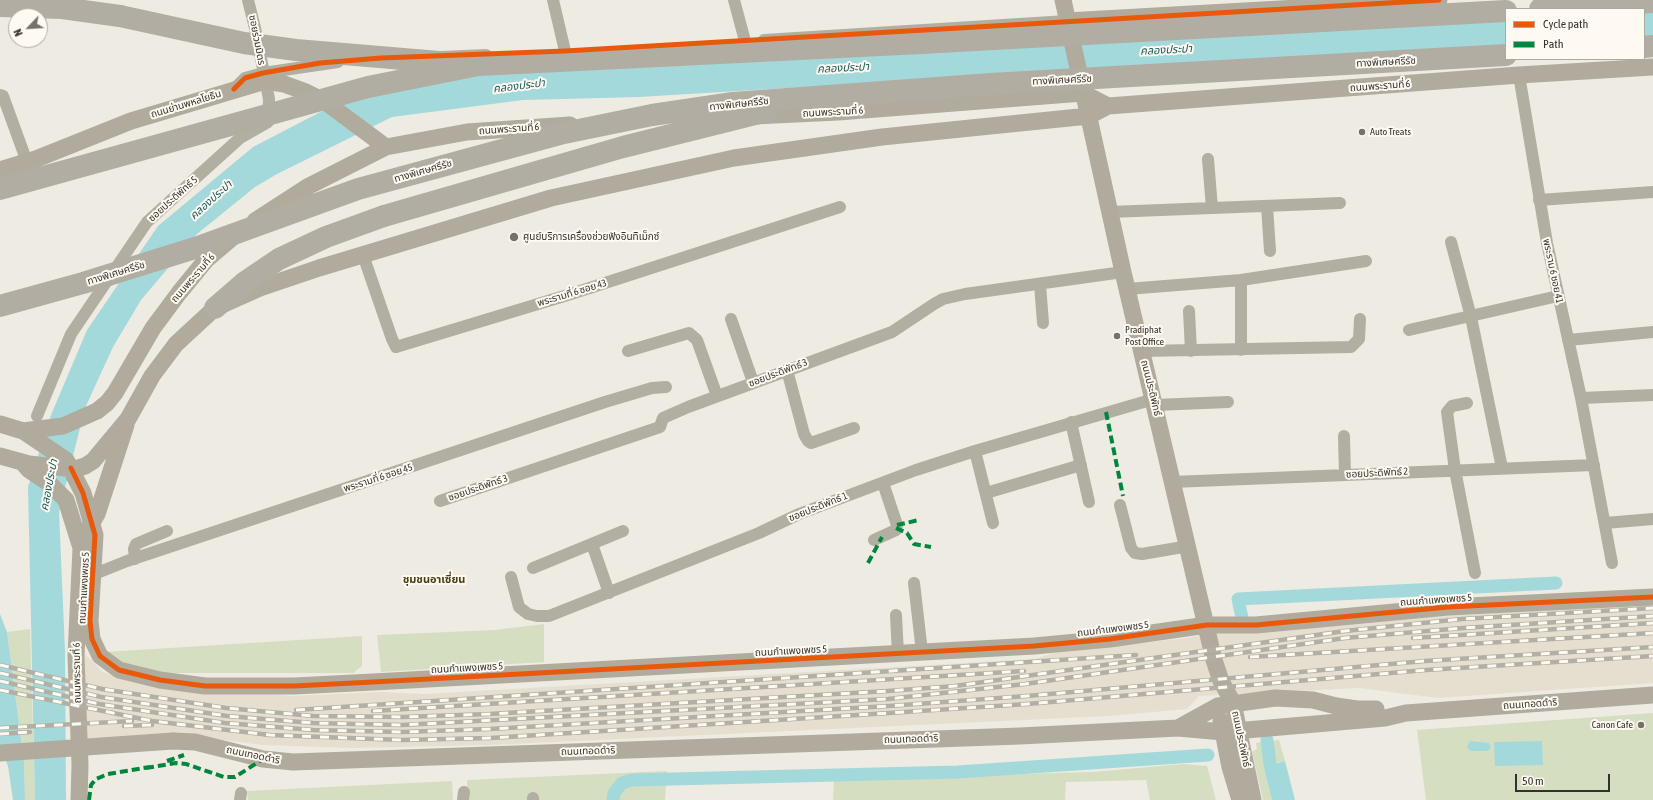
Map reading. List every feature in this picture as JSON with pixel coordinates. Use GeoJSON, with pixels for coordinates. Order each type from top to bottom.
{"type":"FeatureCollection","features":[{"type":"Feature","properties":{"kind":"highway"},"geometry":{"type":"LineString","coordinates":[[1556,8],[1653,2]]}},
{"type":"Feature","properties":{"kind":"highway"},"geometry":{"type":"LineString","coordinates":[[0,6],[62,8],[120,16],[244,42],[289,49],[478,65],[1505,11]]}},
{"type":"Feature","properties":{"kind":"highway","name":"ทางพิเศษศรีรัช"},"geometry":{"type":"LineString","coordinates":[[0,306],[83,283],[198,247],[358,189],[564,132],[652,115],[726,104],[991,84],[1505,55]]}},
{"type":"Feature","properties":{"kind":"highway"},"geometry":{"type":"LineString","coordinates":[[0,189],[368,87],[478,65]]}},
{"type":"Feature","properties":{"kind":"highway"},"geometry":{"type":"LineString","coordinates":[[215,308],[245,282],[279,259],[326,237],[384,216],[623,147],[828,96]]}},
{"type":"Feature","properties":{"kind":"street","name":"ซอยร่วมมิตร"},"geometry":{"type":"LineString","coordinates":[[248,0],[264,77]]}},
{"type":"Feature","properties":{"kind":"street"},"geometry":{"type":"LineString","coordinates":[[553,0],[565,51]]}},
{"type":"Feature","properties":{"kind":"street"},"geometry":{"type":"LineString","coordinates":[[734,0],[745,41]]}},
{"type":"Feature","properties":{"kind":"street","name":"ถนนประดิพัทธ์"},"geometry":{"type":"LineString","coordinates":[[1063,0],[1083,93],[1090,116],[1123,272],[1155,402],[1172,482],[1189,546],[1214,660],[1221,681],[1230,731],[1230,767],[1240,800]]}},
{"type":"Feature","properties":{"kind":"street"},"geometry":{"type":"LineString","coordinates":[[264,77],[320,63],[381,58],[565,51],[1439,0]]}},
{"type":"Feature","properties":{"kind":"street","name":"ถนนพระรามที่ 6"},"geometry":{"type":"LineString","coordinates":[[71,468],[81,468],[92,461],[128,419],[152,376],[176,344],[215,308],[260,288],[551,198],[734,158],[882,137],[1090,116],[1108,106],[1520,75],[1653,67]]}},
{"type":"Feature","properties":{"kind":"street","name":"พระราม 6 ซอย 41"},"geometry":{"type":"LineString","coordinates":[[1520,75],[1539,200],[1558,296],[1581,398],[1612,563]]}},
{"type":"Feature","properties":{"kind":"street","name":"ถนนย่านพหลโยธิน"},"geometry":{"type":"LineString","coordinates":[[0,170],[27,162],[131,121],[234,89],[264,77],[306,92],[324,102],[386,147]]}},
{"type":"Feature","properties":{"kind":"street","name":"ซอยประดิพัทธ์ 5"},"geometry":{"type":"LineString","coordinates":[[37,416],[71,334],[147,222],[240,138],[268,122],[269,99],[264,77]]}},
{"type":"Feature","properties":{"kind":"street"},"geometry":{"type":"LineString","coordinates":[[1083,93],[1108,106]]}},
{"type":"Feature","properties":{"kind":"street","name":"ถนนพระรามที่ 6"},"geometry":{"type":"LineString","coordinates":[[23,431],[63,426],[85,417],[107,403],[115,393],[153,328],[206,260],[236,234],[277,205],[341,168],[386,147],[440,136],[504,129],[838,112],[1083,93]]}},
{"type":"Feature","properties":{"kind":"street"},"geometry":{"type":"LineString","coordinates":[[0,95],[2,96],[27,162]]}},
{"type":"Feature","properties":{"kind":"street"},"geometry":{"type":"LineString","coordinates":[[1208,159],[1212,208]]}},
{"type":"Feature","properties":{"kind":"street"},"geometry":{"type":"LineString","coordinates":[[1539,200],[1653,192]]}},
{"type":"Feature","properties":{"kind":"street"},"geometry":{"type":"LineString","coordinates":[[1110,212],[1340,203]]}},
{"type":"Feature","properties":{"kind":"street"},"geometry":{"type":"LineString","coordinates":[[1267,206],[1270,251]]}},
{"type":"Feature","properties":{"kind":"street","name":"พระรามที่ 6 ซอย 43"},"geometry":{"type":"LineString","coordinates":[[363,255],[396,347],[571,294],[840,207]]}},
{"type":"Feature","properties":{"kind":"street"},"geometry":{"type":"LineString","coordinates":[[1451,242],[1471,317],[1502,468]]}},
{"type":"Feature","properties":{"kind":"street"},"geometry":{"type":"LineString","coordinates":[[1127,289],[1241,280],[1366,261]]}},
{"type":"Feature","properties":{"kind":"street","name":"ซอยประดิพัทธ์ 3"},"geometry":{"type":"LineString","coordinates":[[440,501],[660,427],[664,418],[717,396],[892,332],[943,299],[965,294],[1123,272]]}},
{"type":"Feature","properties":{"kind":"street"},"geometry":{"type":"LineString","coordinates":[[1241,280],[1241,350]]}},
{"type":"Feature","properties":{"kind":"street"},"geometry":{"type":"LineString","coordinates":[[1040,284],[1043,323]]}},
{"type":"Feature","properties":{"kind":"street"},"geometry":{"type":"LineString","coordinates":[[1409,330],[1558,296]]}},
{"type":"Feature","properties":{"kind":"street"},"geometry":{"type":"LineString","coordinates":[[1189,311],[1191,351]]}},
{"type":"Feature","properties":{"kind":"street"},"geometry":{"type":"LineString","coordinates":[[731,319],[753,382]]}},
{"type":"Feature","properties":{"kind":"street"},"geometry":{"type":"LineString","coordinates":[[1142,351],[1351,347],[1359,339],[1360,319]]}},
{"type":"Feature","properties":{"kind":"street"},"geometry":{"type":"LineString","coordinates":[[1568,340],[1653,332]]}},
{"type":"Feature","properties":{"kind":"street"},"geometry":{"type":"LineString","coordinates":[[628,351],[689,333],[697,340],[717,396]]}},
{"type":"Feature","properties":{"kind":"street"},"geometry":{"type":"LineString","coordinates":[[788,370],[804,434],[808,441],[811,442],[854,428]]}},
{"type":"Feature","properties":{"kind":"street","name":"พระรามที่ 6 ซอย 45"},"geometry":{"type":"LineString","coordinates":[[92,575],[135,559],[605,402],[652,388],[666,387]]}},
{"type":"Feature","properties":{"kind":"street"},"geometry":{"type":"LineString","coordinates":[[1581,398],[1653,394]]}},
{"type":"Feature","properties":{"kind":"street","name":"ซอยประดิพัทธ์ 1"},"geometry":{"type":"LineString","coordinates":[[511,577],[519,607],[528,614],[549,616],[759,533],[798,514],[975,451],[1071,422],[1155,402],[1228,402]]}},
{"type":"Feature","properties":{"kind":"street"},"geometry":{"type":"LineString","coordinates":[[1467,403],[1452,406],[1447,412],[1455,470],[1475,573]]}},
{"type":"Feature","properties":{"kind":"street"},"geometry":{"type":"LineString","coordinates":[[94,524],[117,458],[128,419]]}},
{"type":"Feature","properties":{"kind":"street"},"geometry":{"type":"LineString","coordinates":[[1071,422],[1089,502]]}},
{"type":"Feature","properties":{"kind":"street"},"geometry":{"type":"LineString","coordinates":[[0,424],[23,431],[66,460],[71,468]]}},
{"type":"Feature","properties":{"kind":"street"},"geometry":{"type":"LineString","coordinates":[[1344,436],[1345,475]]}},
{"type":"Feature","properties":{"kind":"street"},"geometry":{"type":"LineString","coordinates":[[975,451],[993,523]]}},
{"type":"Feature","properties":{"kind":"street"},"geometry":{"type":"LineString","coordinates":[[0,456],[22,463],[71,468]]}},
{"type":"Feature","properties":{"kind":"street"},"geometry":{"type":"LineString","coordinates":[[22,463],[29,470],[50,484],[64,498],[81,548]]}},
{"type":"Feature","properties":{"kind":"street","name":"ซอยประดิพัทธ์ 2"},"geometry":{"type":"LineString","coordinates":[[1172,482],[1581,464],[1594,465]]}},
{"type":"Feature","properties":{"kind":"street"},"geometry":{"type":"LineString","coordinates":[[986,493],[1081,465]]}},
{"type":"Feature","properties":{"kind":"street","name":"ถนนกำแพงเพชร 5"},"geometry":{"type":"LineString","coordinates":[[71,468],[83,493],[94,524],[90,621],[92,640],[100,656],[119,670],[160,680],[205,686],[310,685],[1034,646],[1110,639],[1207,625],[1256,625],[1448,607],[1653,597]]}},
{"type":"Feature","properties":{"kind":"street"},"geometry":{"type":"LineString","coordinates":[[874,540],[896,530],[897,526],[883,483]]}},
{"type":"Feature","properties":{"kind":"street"},"geometry":{"type":"LineString","coordinates":[[1120,505],[1131,548],[1135,553],[1142,554],[1189,546]]}},
{"type":"Feature","properties":{"kind":"street"},"geometry":{"type":"LineString","coordinates":[[1604,523],[1653,518]]}},
{"type":"Feature","properties":{"kind":"street","name":"ถนนพระรามที่ 6"},"geometry":{"type":"LineString","coordinates":[[79,800],[80,765],[76,656],[81,548],[84,538],[94,524]]}},
{"type":"Feature","properties":{"kind":"street"},"geometry":{"type":"LineString","coordinates":[[135,559],[134,549],[136,544],[167,531]]}},
{"type":"Feature","properties":{"kind":"street"},"geometry":{"type":"LineString","coordinates":[[533,568],[622,531]]}},
{"type":"Feature","properties":{"kind":"street"},"geometry":{"type":"LineString","coordinates":[[592,544],[609,593]]}},
{"type":"Feature","properties":{"kind":"street"},"geometry":{"type":"LineString","coordinates":[[914,582],[922,652]]}},
{"type":"Feature","properties":{"kind":"street"},"geometry":{"type":"LineString","coordinates":[[896,615],[898,654]]}},
{"type":"Feature","properties":{"kind":"street","name":"ถนนเทอดดำริ"},"geometry":{"type":"LineString","coordinates":[[0,753],[173,741],[195,742],[264,759],[293,762],[1020,736],[1178,728],[1230,731],[1385,718],[1406,713],[1653,696]]}},
{"type":"Feature","properties":{"kind":"street","name":"ถนนเทอดดำริ"},"geometry":{"type":"LineString","coordinates":[[1178,728],[1226,705],[1274,698],[1313,700],[1336,706],[1357,709],[1385,709],[1406,713]]}},
{"type":"Feature","properties":{"kind":"street","name":"ถนนประดิพัทธ์"},"geometry":{"type":"LineString","coordinates":[[1230,731],[1253,800]]}},
{"type":"Feature","properties":{"kind":"shaded area"},"geometry":{"type":"Polygon","coordinates":[[[1653,601],[1653,683],[1438,698],[1359,688],[1199,696],[1187,709],[1109,716],[491,745],[351,748],[262,745],[187,735],[151,734],[83,740],[81,650],[103,672],[133,682],[292,696],[381,692],[424,694],[1035,659],[1057,652],[1187,638],[1230,629],[1653,601]]]}},
{"type":"Feature","properties":{"kind":"green space"},"geometry":{"type":"Polygon","coordinates":[[[544,624],[544,662],[381,672],[377,635],[495,630],[544,624]]]}},
{"type":"Feature","properties":{"kind":"green space"},"geometry":{"type":"Polygon","coordinates":[[[30,629],[35,800],[25,800],[24,762],[7,632],[30,629]]]}},
{"type":"Feature","properties":{"kind":"green space"},"geometry":{"type":"Polygon","coordinates":[[[362,636],[362,666],[353,673],[170,673],[122,665],[105,652],[362,636]]]}},
{"type":"Feature","properties":{"kind":"green space"},"geometry":{"type":"Polygon","coordinates":[[[1653,713],[1653,800],[1426,800],[1417,730],[1653,713]]]}},
{"type":"Feature","properties":{"kind":"green space"},"geometry":{"type":"Polygon","coordinates":[[[1279,740],[1285,761],[1268,765],[1264,769],[1272,800],[1263,800],[1252,752],[1257,749],[1256,743],[1279,740]]]}},
{"type":"Feature","properties":{"kind":"green space"},"geometry":{"type":"Polygon","coordinates":[[[1183,764],[1207,766],[1216,800],[1150,800],[1146,780],[1066,782],[1065,800],[833,800],[834,779],[1093,772],[1183,764]]]}},
{"type":"Feature","properties":{"kind":"green space"},"geometry":{"type":"Polygon","coordinates":[[[667,771],[665,800],[467,800],[467,780],[667,771]]]}},
{"type":"Feature","properties":{"kind":"green space"},"geometry":{"type":"Polygon","coordinates":[[[452,781],[453,800],[248,800],[247,791],[452,781]]]}},
{"type":"Feature","properties":{"kind":"water"},"geometry":{"type":"Polygon","coordinates":[[[1653,6],[1653,37],[1645,37],[1645,9],[1653,6]]]}},
{"type":"Feature","properties":{"kind":"water","name":"คลองประปา"},"geometry":{"type":"Polygon","coordinates":[[[1505,15],[1505,45],[639,97],[523,100],[392,117],[277,174],[255,187],[197,234],[141,300],[113,347],[85,408],[59,512],[65,651],[66,800],[35,800],[28,487],[51,415],[87,330],[158,226],[253,147],[330,107],[380,89],[521,68],[1505,15]]]}},
{"type":"Feature","properties":{"kind":"water"},"geometry":{"type":"Polygon","coordinates":[[[0,614],[7,632],[24,762],[25,800],[13,800],[8,766],[0,746],[0,614]]]}},
{"type":"Feature","properties":{"kind":"water"},"geometry":{"type":"Polygon","coordinates":[[[1470,741],[1489,743],[1491,748],[1487,751],[1470,751],[1467,747],[1470,741]]]}},
{"type":"Feature","properties":{"kind":"water"},"geometry":{"type":"Polygon","coordinates":[[[1542,741],[1543,765],[1495,766],[1494,742],[1542,741]]]}},
{"type":"Feature","properties":{"kind":"water"},"geometry":{"type":"Polygon","coordinates":[[[1285,761],[1295,800],[1272,800],[1264,769],[1268,766],[1285,761]]]}},
{"type":"Feature","properties":{"kind":"waterway"},"geometry":{"type":"LineString","coordinates":[[1242,618],[1238,599],[1556,583]]}},
{"type":"Feature","properties":{"kind":"waterway"},"geometry":{"type":"LineString","coordinates":[[1267,740],[1270,764],[1280,800]]}},
{"type":"Feature","properties":{"kind":"waterway"},"geometry":{"type":"LineString","coordinates":[[613,800],[614,793],[622,783],[632,780],[958,772],[1208,755]]}},
{"type":"Feature","properties":{"kind":"railway"},"geometry":{"type":"LineString","coordinates":[[0,665],[102,689],[226,708],[313,716],[403,717],[489,714],[955,686],[1345,631],[1462,619],[1653,608]]}},
{"type":"Feature","properties":{"kind":"railway"},"geometry":{"type":"LineString","coordinates":[[0,673],[101,697],[227,716],[313,723],[402,725],[888,699],[1025,684],[1345,638],[1463,628],[1653,616]]}},
{"type":"Feature","properties":{"kind":"railway"},"geometry":{"type":"LineString","coordinates":[[1413,638],[1653,623]]}},
{"type":"Feature","properties":{"kind":"railway"},"geometry":{"type":"LineString","coordinates":[[1250,657],[1653,633]]}},
{"type":"Feature","properties":{"kind":"railway"},"geometry":{"type":"LineString","coordinates":[[0,681],[99,704],[225,723],[313,730],[402,732],[490,729],[889,706],[1027,696],[1425,661],[1653,647]]}},
{"type":"Feature","properties":{"kind":"railway"},"geometry":{"type":"LineString","coordinates":[[296,710],[1136,655]]}},
{"type":"Feature","properties":{"kind":"railway"},"geometry":{"type":"LineString","coordinates":[[0,690],[152,721],[270,735],[401,740],[491,738],[1027,704],[1426,670],[1653,656]]}},
{"type":"Feature","properties":{"kind":"railway"},"geometry":{"type":"LineString","coordinates":[[373,711],[1024,671]]}},
{"type":"Feature","properties":{"kind":"railway"},"geometry":{"type":"LineString","coordinates":[[0,728],[132,721]]}},
{"type":"Feature","properties":{"kind":"railway"},"geometry":{"type":"LineString","coordinates":[[124,726],[152,725]]}},
{"type":"Feature","properties":{"kind":"railway"},"geometry":{"type":"LineString","coordinates":[[0,734],[30,732]]}},
{"type":"Feature","properties":{"kind":"marked path"},"geometry":{"type":"LineString","coordinates":[[1106,412],[1123,496]]}},
{"type":"Feature","properties":{"kind":"marked path"},"geometry":{"type":"LineString","coordinates":[[897,525],[919,520]]}},
{"type":"Feature","properties":{"kind":"marked path"},"geometry":{"type":"LineString","coordinates":[[896,528],[907,533],[914,544],[931,547]]}},
{"type":"Feature","properties":{"kind":"marked path"},"geometry":{"type":"LineString","coordinates":[[868,563],[882,537]]}},
{"type":"Feature","properties":{"kind":"marked path"},"geometry":{"type":"LineString","coordinates":[[167,761],[184,755]]}},
{"type":"Feature","properties":{"kind":"marked path"},"geometry":{"type":"LineString","coordinates":[[146,768],[176,763],[186,764],[224,777],[235,777],[263,759]]}},
{"type":"Feature","properties":{"kind":"marked path"},"geometry":{"type":"LineString","coordinates":[[89,800],[91,785],[96,779],[108,774],[150,767]]}},
{"type":"Feature","properties":{"kind":"cycle path"},"geometry":{"type":"LineString","coordinates":[[234,89],[245,78],[263,73],[320,63],[381,58],[565,51],[1439,0]]}},
{"type":"Feature","properties":{"kind":"cycle path"},"geometry":{"type":"LineString","coordinates":[[71,468],[83,493],[95,535],[90,621],[92,639],[100,656],[119,670],[160,680],[205,686],[294,686],[1034,646],[1110,639],[1207,625],[1256,625],[1448,607],[1653,597]]}},
{"type":"Feature","properties":{"kind":"place","name":"Auto Treats"},"geometry":{"type":"Point","coordinates":[1362,132]}},
{"type":"Feature","properties":{"kind":"place","name":"ศูนย์บริการเครื่องช่วยฟังอินทิเม็กซ์"},"geometry":{"type":"Point","coordinates":[514,237]}},
{"type":"Feature","properties":{"kind":"place","name":"Pradiphat Post Office"},"geometry":{"type":"Point","coordinates":[1117,336]}},
{"type":"Feature","properties":{"kind":"place","name":"Canon Cafe"},"geometry":{"type":"Point","coordinates":[1641,725]}},
{"type":"Feature","properties":{"kind":"district","name":"ชุมชนอาเซี่ยน"},"geometry":{"type":"Point","coordinates":[434,580]}}]}
